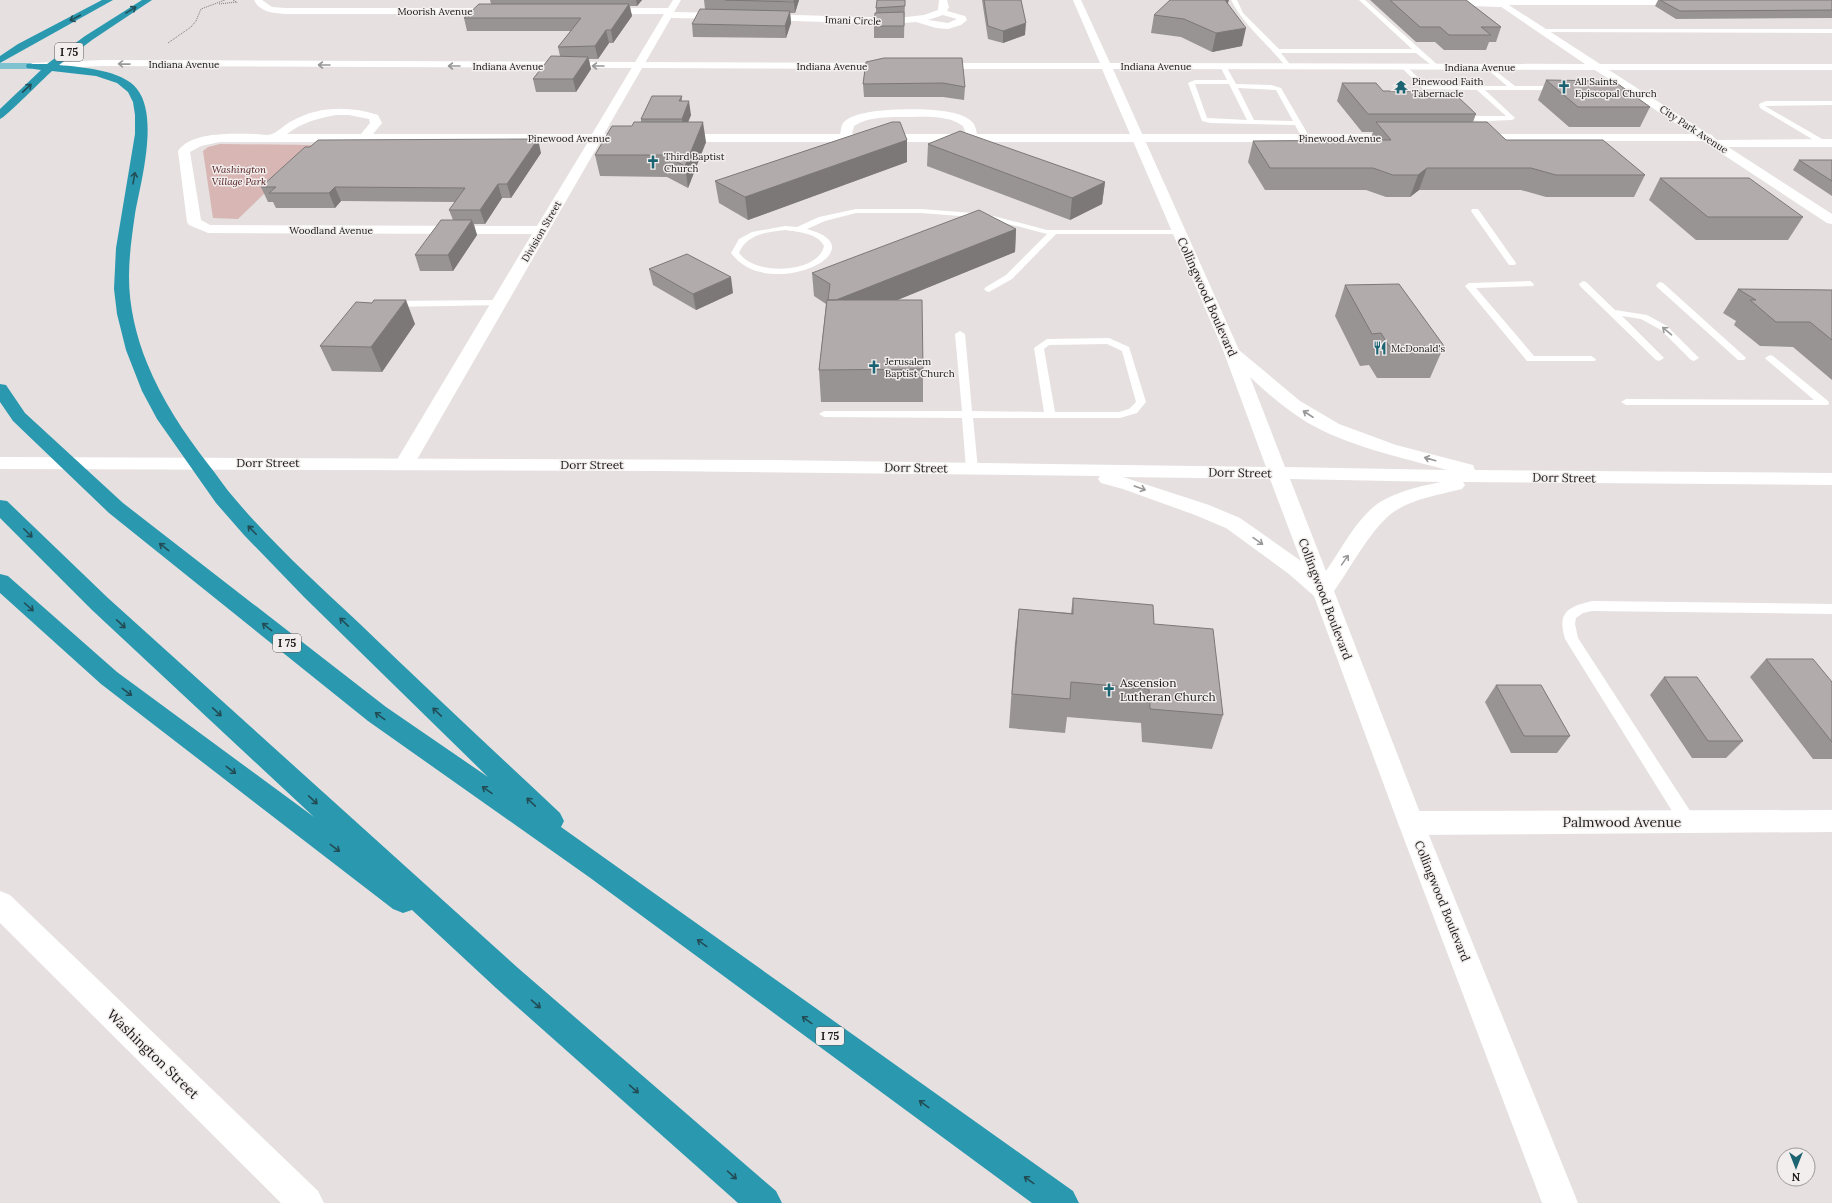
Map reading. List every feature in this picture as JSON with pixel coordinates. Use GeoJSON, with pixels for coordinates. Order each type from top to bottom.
{"type":"FeatureCollection","features":[{"type":"Feature","properties":{"kind":"highway"},"geometry":{"type":"LineString","coordinates":[[0,60],[22,46],[109,0]]}},
{"type":"Feature","properties":{"kind":"highway","name":"I 75"},"geometry":{"type":"LineString","coordinates":[[0,116],[13,101],[41,75],[74,48],[105,26],[148,0]]}},
{"type":"Feature","properties":{"kind":"highway"},"geometry":{"type":"LineString","coordinates":[[31,66],[68,69],[99,74],[127,84],[135,94],[139,105],[142,132],[127,216],[122,265],[122,287],[126,324],[138,362],[152,393],[178,439],[235,512],[291,571],[599,868]]}},
{"type":"Feature","properties":{"kind":"highway","name":"I 75"},"geometry":{"type":"LineString","coordinates":[[0,389],[19,417],[116,508],[377,714],[599,868],[1061,1203]]}},
{"type":"Feature","properties":{"kind":"highway"},"geometry":{"type":"LineString","coordinates":[[0,506],[100,604],[507,978],[764,1203]]}},
{"type":"Feature","properties":{"kind":"highway"},"geometry":{"type":"LineString","coordinates":[[0,581],[109,678],[507,978]]}},
{"type":"Feature","properties":{"kind":"main road","name":"Indiana Avenue"},"geometry":{"type":"LineString","coordinates":[[0,66],[31,66]]}},
{"type":"Feature","properties":{"kind":"street","name":"Moorish Avenue"},"geometry":{"type":"LineString","coordinates":[[258,0],[261,5],[273,9],[294,11],[512,12]]}},
{"type":"Feature","properties":{"kind":"street","name":"Division Street"},"geometry":{"type":"LineString","coordinates":[[405,463],[677,0]]}},
{"type":"Feature","properties":{"kind":"street"},"geometry":{"type":"LineString","coordinates":[[913,20],[941,25],[956,24],[962,20],[962,18],[942,12],[944,7],[943,0]]}},
{"type":"Feature","properties":{"kind":"street","name":"Collingwood Boulevard"},"geometry":{"type":"LineString","coordinates":[[1077,0],[1231,350],[1411,824],[1560,1203]]}},
{"type":"Feature","properties":{"kind":"street"},"geometry":{"type":"LineString","coordinates":[[1384,0],[1498,2],[1695,2]]}},
{"type":"Feature","properties":{"kind":"street","name":"City Park Avenue"},"geometry":{"type":"LineString","coordinates":[[1498,2],[1832,220]]}},
{"type":"Feature","properties":{"kind":"street"},"geometry":{"type":"LineString","coordinates":[[591,12],[738,17]]}},
{"type":"Feature","properties":{"kind":"street","name":"Imani Circle"},"geometry":{"type":"LineString","coordinates":[[749,17],[913,20],[930,17],[942,12]]}},
{"type":"Feature","properties":{"kind":"street","name":"Indiana Avenue"},"geometry":{"type":"LineString","coordinates":[[31,66],[104,63],[908,66]]}},
{"type":"Feature","properties":{"kind":"street","name":"Indiana Avenue"},"geometry":{"type":"LineString","coordinates":[[924,66],[1832,67]]}},
{"type":"Feature","properties":{"kind":"street"},"geometry":{"type":"LineString","coordinates":[[276,137],[289,126],[307,118],[345,113],[358,113],[374,117],[376,123],[365,137]]}},
{"type":"Feature","properties":{"kind":"street"},"geometry":{"type":"LineString","coordinates":[[845,138],[848,125],[859,118],[887,114],[930,114],[949,116],[962,120],[970,127],[972,138]]}},
{"type":"Feature","properties":{"kind":"street","name":"Pinewood Avenue"},"geometry":{"type":"LineString","coordinates":[[184,151],[189,146],[196,143],[220,138],[650,138]]}},
{"type":"Feature","properties":{"kind":"street","name":"Pinewood Avenue"},"geometry":{"type":"LineString","coordinates":[[666,138],[1416,138]]}},
{"type":"Feature","properties":{"kind":"street"},"geometry":{"type":"LineString","coordinates":[[1463,138],[1829,143]]}},
{"type":"Feature","properties":{"kind":"street","name":"Woodland Avenue"},"geometry":{"type":"LineString","coordinates":[[184,151],[194,222],[208,229],[541,230]]}},
{"type":"Feature","properties":{"kind":"street"},"geometry":{"type":"LineString","coordinates":[[1231,350],[1293,405],[1315,419],[1349,435],[1494,477]]}},
{"type":"Feature","properties":{"kind":"street","name":"Dorr Street"},"geometry":{"type":"LineString","coordinates":[[0,463],[405,463],[1076,470],[1494,477],[1832,478]]}},
{"type":"Feature","properties":{"kind":"street"},"geometry":{"type":"LineString","coordinates":[[1076,470],[1129,484],[1202,510],[1233,523],[1297,569],[1322,591],[1358,541],[1366,526],[1381,512],[1398,502],[1426,491],[1494,477]]}},
{"type":"Feature","properties":{"kind":"street","name":"Palmwood Avenue"},"geometry":{"type":"LineString","coordinates":[[1411,824],[1832,821]]}},
{"type":"Feature","properties":{"kind":"street","name":"Washington Street"},"geometry":{"type":"LineString","coordinates":[[0,904],[306,1203]]}},
{"type":"Feature","properties":{"kind":"lane"},"geometry":{"type":"LineString","coordinates":[[1234,0],[1241,14],[1289,66]]}},
{"type":"Feature","properties":{"kind":"lane"},"geometry":{"type":"LineString","coordinates":[[1362,0],[1438,67]]}},
{"type":"Feature","properties":{"kind":"lane"},"geometry":{"type":"LineString","coordinates":[[1542,31],[1832,31]]}},
{"type":"Feature","properties":{"kind":"lane"},"geometry":{"type":"LineString","coordinates":[[1276,51],[1417,50]]}},
{"type":"Feature","properties":{"kind":"lane"},"geometry":{"type":"LineString","coordinates":[[1223,66],[1252,122]]}},
{"type":"Feature","properties":{"kind":"lane"},"geometry":{"type":"LineString","coordinates":[[1404,67],[1423,87],[1560,88]]}},
{"type":"Feature","properties":{"kind":"lane"},"geometry":{"type":"LineString","coordinates":[[1488,67],[1513,88]]}},
{"type":"Feature","properties":{"kind":"lane"},"geometry":{"type":"LineString","coordinates":[[1297,122],[1210,122],[1204,120],[1191,83],[1276,87],[1297,122],[1306,138]]}},
{"type":"Feature","properties":{"kind":"lane"},"geometry":{"type":"LineString","coordinates":[[1436,88],[1442,94]]}},
{"type":"Feature","properties":{"kind":"lane"},"geometry":{"type":"LineString","coordinates":[[1453,105],[1467,118],[1512,118],[1479,88]]}},
{"type":"Feature","properties":{"kind":"lane"},"geometry":{"type":"LineString","coordinates":[[1829,143],[1762,107],[1761,105],[1766,103],[1832,103]]}},
{"type":"Feature","properties":{"kind":"lane"},"geometry":{"type":"LineString","coordinates":[[800,230],[821,237],[827,243],[828,250],[817,262],[805,267],[776,271],[761,270],[748,266],[739,260],[735,253],[737,246],[744,239],[755,233],[785,228],[800,230],[822,219],[856,212],[921,211],[986,216],[1047,232],[1178,232]]}},
{"type":"Feature","properties":{"kind":"lane"},"geometry":{"type":"LineString","coordinates":[[1475,212],[1512,263]]}},
{"type":"Feature","properties":{"kind":"lane"},"geometry":{"type":"LineString","coordinates":[[989,289],[1009,277],[1054,232]]}},
{"type":"Feature","properties":{"kind":"lane"},"geometry":{"type":"LineString","coordinates":[[1530,284],[1469,286],[1531,359],[1591,358]]}},
{"type":"Feature","properties":{"kind":"lane"},"geometry":{"type":"LineString","coordinates":[[1583,284],[1659,358]]}},
{"type":"Feature","properties":{"kind":"lane"},"geometry":{"type":"LineString","coordinates":[[1660,285],[1741,358]]}},
{"type":"Feature","properties":{"kind":"lane"},"geometry":{"type":"LineString","coordinates":[[384,304],[499,303]]}},
{"type":"Feature","properties":{"kind":"lane"},"geometry":{"type":"LineString","coordinates":[[1612,312],[1644,317],[1664,328],[1694,358]]}},
{"type":"Feature","properties":{"kind":"lane"},"geometry":{"type":"LineString","coordinates":[[960,334],[972,469]]}},
{"type":"Feature","properties":{"kind":"lane"},"geometry":{"type":"LineString","coordinates":[[824,414],[967,415],[1050,415],[1120,415],[1133,411],[1141,402],[1126,349],[1110,341],[1047,342],[1039,348],[1050,415]]}},
{"type":"Feature","properties":{"kind":"lane"},"geometry":{"type":"LineString","coordinates":[[1770,358],[1828,405]]}},
{"type":"Feature","properties":{"kind":"lane"},"geometry":{"type":"LineString","coordinates":[[1626,402],[1828,405]]}},
{"type":"Feature","properties":{"kind":"lane"},"geometry":{"type":"LineString","coordinates":[[1688,822],[1572,639],[1567,627],[1569,618],[1576,610],[1592,606],[1832,609]]}},
{"type":"Feature","properties":{"kind":"path"},"geometry":{"type":"LineString","coordinates":[[166,44],[192,27],[200,10],[209,5],[225,0]]}},
{"type":"Feature","properties":{"kind":"path"},"geometry":{"type":"LineString","coordinates":[[209,5],[236,2]]}},
{"type":"Feature","properties":{"kind":"green space","name":"Washington Village Park"},"geometry":{"type":"Polygon","coordinates":[[[220,144],[315,145],[238,219],[213,218],[203,151],[208,147],[220,144]]]}},
{"type":"Feature","properties":{"kind":"building"},"geometry":{"type":"Polygon","coordinates":[[[725,0],[794,0],[794,2],[725,0]]]}},
{"type":"Feature","properties":{"kind":"building"},"geometry":{"type":"Polygon","coordinates":[[[877,0],[905,0],[905,6],[876,8],[877,0]]]}},
{"type":"Feature","properties":{"kind":"building"},"geometry":{"type":"Polygon","coordinates":[[[984,0],[1021,0],[1026,23],[1003,31],[988,26],[984,0]]]}},
{"type":"Feature","properties":{"kind":"building"},"geometry":{"type":"Polygon","coordinates":[[[1170,0],[1225,0],[1246,28],[1216,33],[1184,19],[1154,15],[1170,0]]]}},
{"type":"Feature","properties":{"kind":"building"},"geometry":{"type":"Polygon","coordinates":[[[1390,0],[1466,0],[1501,27],[1481,27],[1491,35],[1449,35],[1440,27],[1420,27],[1390,0]]]}},
{"type":"Feature","properties":{"kind":"building"},"geometry":{"type":"Polygon","coordinates":[[[1660,0],[1832,0],[1832,10],[1680,11],[1660,0]]]}},
{"type":"Feature","properties":{"kind":"building"},"geometry":{"type":"Polygon","coordinates":[[[479,4],[629,4],[611,30],[606,30],[595,46],[558,47],[581,18],[464,18],[479,4]]]}},
{"type":"Feature","properties":{"kind":"building"},"geometry":{"type":"Polygon","coordinates":[[[700,9],[790,11],[785,26],[692,24],[700,9]]]}},
{"type":"Feature","properties":{"kind":"building"},"geometry":{"type":"Polygon","coordinates":[[[904,12],[904,26],[874,26],[875,13],[904,12]]]}},
{"type":"Feature","properties":{"kind":"building"},"geometry":{"type":"Polygon","coordinates":[[[551,56],[588,57],[573,79],[533,79],[551,56]]]}},
{"type":"Feature","properties":{"kind":"building"},"geometry":{"type":"Polygon","coordinates":[[[884,58],[962,58],[965,87],[943,83],[863,84],[866,62],[884,58]]]}},
{"type":"Feature","properties":{"kind":"building"},"geometry":{"type":"Polygon","coordinates":[[[1546,80],[1614,81],[1650,107],[1578,107],[1546,80]]]}},
{"type":"Feature","properties":{"kind":"building"},"geometry":{"type":"Polygon","coordinates":[[[1342,83],[1376,83],[1383,91],[1421,91],[1426,96],[1457,96],[1476,114],[1368,114],[1342,83]]]}},
{"type":"Feature","properties":{"kind":"building"},"geometry":{"type":"Polygon","coordinates":[[[652,96],[682,96],[679,101],[689,101],[682,119],[641,119],[652,96]]]}},
{"type":"Feature","properties":{"kind":"building"},"geometry":{"type":"Polygon","coordinates":[[[634,122],[703,122],[685,166],[663,155],[595,155],[612,126],[632,126],[634,122]]]}},
{"type":"Feature","properties":{"kind":"building"},"geometry":{"type":"Polygon","coordinates":[[[892,122],[900,122],[907,140],[745,197],[715,181],[892,122]]]}},
{"type":"Feature","properties":{"kind":"building"},"geometry":{"type":"Polygon","coordinates":[[[1376,122],[1487,122],[1506,140],[1603,140],[1645,175],[1556,175],[1531,168],[1427,168],[1418,175],[1393,175],[1373,168],[1270,168],[1253,141],[1391,140],[1376,122]]]}},
{"type":"Feature","properties":{"kind":"building"},"geometry":{"type":"Polygon","coordinates":[[[960,131],[1105,182],[1072,198],[928,144],[960,131]]]}},
{"type":"Feature","properties":{"kind":"building"},"geometry":{"type":"Polygon","coordinates":[[[538,139],[507,184],[498,184],[480,210],[449,210],[465,188],[335,187],[329,193],[269,193],[276,187],[261,187],[305,147],[310,147],[318,140],[538,139]]]}},
{"type":"Feature","properties":{"kind":"building"},"geometry":{"type":"Polygon","coordinates":[[[1799,160],[1832,160],[1832,181],[1799,160]]]}},
{"type":"Feature","properties":{"kind":"building"},"geometry":{"type":"Polygon","coordinates":[[[1660,178],[1749,178],[1803,217],[1708,217],[1660,178]]]}},
{"type":"Feature","properties":{"kind":"building"},"geometry":{"type":"Polygon","coordinates":[[[979,210],[1016,229],[836,300],[828,300],[830,284],[812,273],[979,210]]]}},
{"type":"Feature","properties":{"kind":"building"},"geometry":{"type":"Polygon","coordinates":[[[441,220],[472,220],[448,255],[415,255],[441,220]]]}},
{"type":"Feature","properties":{"kind":"building"},"geometry":{"type":"Polygon","coordinates":[[[687,254],[731,277],[693,294],[649,269],[687,254]]]}},
{"type":"Feature","properties":{"kind":"building"},"geometry":{"type":"Polygon","coordinates":[[[1399,284],[1444,346],[1389,346],[1381,333],[1372,334],[1345,285],[1399,284]]]}},
{"type":"Feature","properties":{"kind":"building"},"geometry":{"type":"Polygon","coordinates":[[[1738,289],[1832,290],[1832,340],[1810,322],[1776,322],[1750,300],[1756,300],[1738,289]]]}},
{"type":"Feature","properties":{"kind":"building"},"geometry":{"type":"Polygon","coordinates":[[[374,300],[406,300],[371,347],[320,346],[356,302],[372,303],[374,300]]]}},
{"type":"Feature","properties":{"kind":"building"},"geometry":{"type":"Polygon","coordinates":[[[827,300],[922,300],[923,369],[819,370],[827,300]]]}},
{"type":"Feature","properties":{"kind":"building"},"geometry":{"type":"Polygon","coordinates":[[[1073,598],[1153,605],[1154,624],[1213,629],[1223,715],[1150,709],[1149,689],[1071,682],[1070,699],[1012,694],[1019,609],[1073,614],[1073,598]]]}},
{"type":"Feature","properties":{"kind":"building"},"geometry":{"type":"Polygon","coordinates":[[[1766,659],[1813,659],[1832,682],[1832,742],[1766,659]]]}},
{"type":"Feature","properties":{"kind":"building"},"geometry":{"type":"Polygon","coordinates":[[[1664,677],[1697,677],[1743,741],[1708,741],[1664,677]]]}},
{"type":"Feature","properties":{"kind":"building"},"geometry":{"type":"Polygon","coordinates":[[[1496,685],[1541,685],[1570,736],[1524,736],[1496,685]]]}},
{"type":"Feature","properties":{"kind":"place","name":"Pinewood Faith Tabernacle"},"geometry":{"type":"Point","coordinates":[1401,87]}},
{"type":"Feature","properties":{"kind":"place","name":"All Saints Episcopal Church"},"geometry":{"type":"Point","coordinates":[1564,87]}},
{"type":"Feature","properties":{"kind":"place","name":"Third Baptist Church"},"geometry":{"type":"Point","coordinates":[653,162]}},
{"type":"Feature","properties":{"kind":"place","name":"McDonald's"},"geometry":{"type":"Point","coordinates":[1380,348]}},
{"type":"Feature","properties":{"kind":"place","name":"Jerusalem Baptist Church"},"geometry":{"type":"Point","coordinates":[874,367]}},
{"type":"Feature","properties":{"kind":"place","name":"Ascension Lutheran Church"},"geometry":{"type":"Point","coordinates":[1109,690]}}]}
